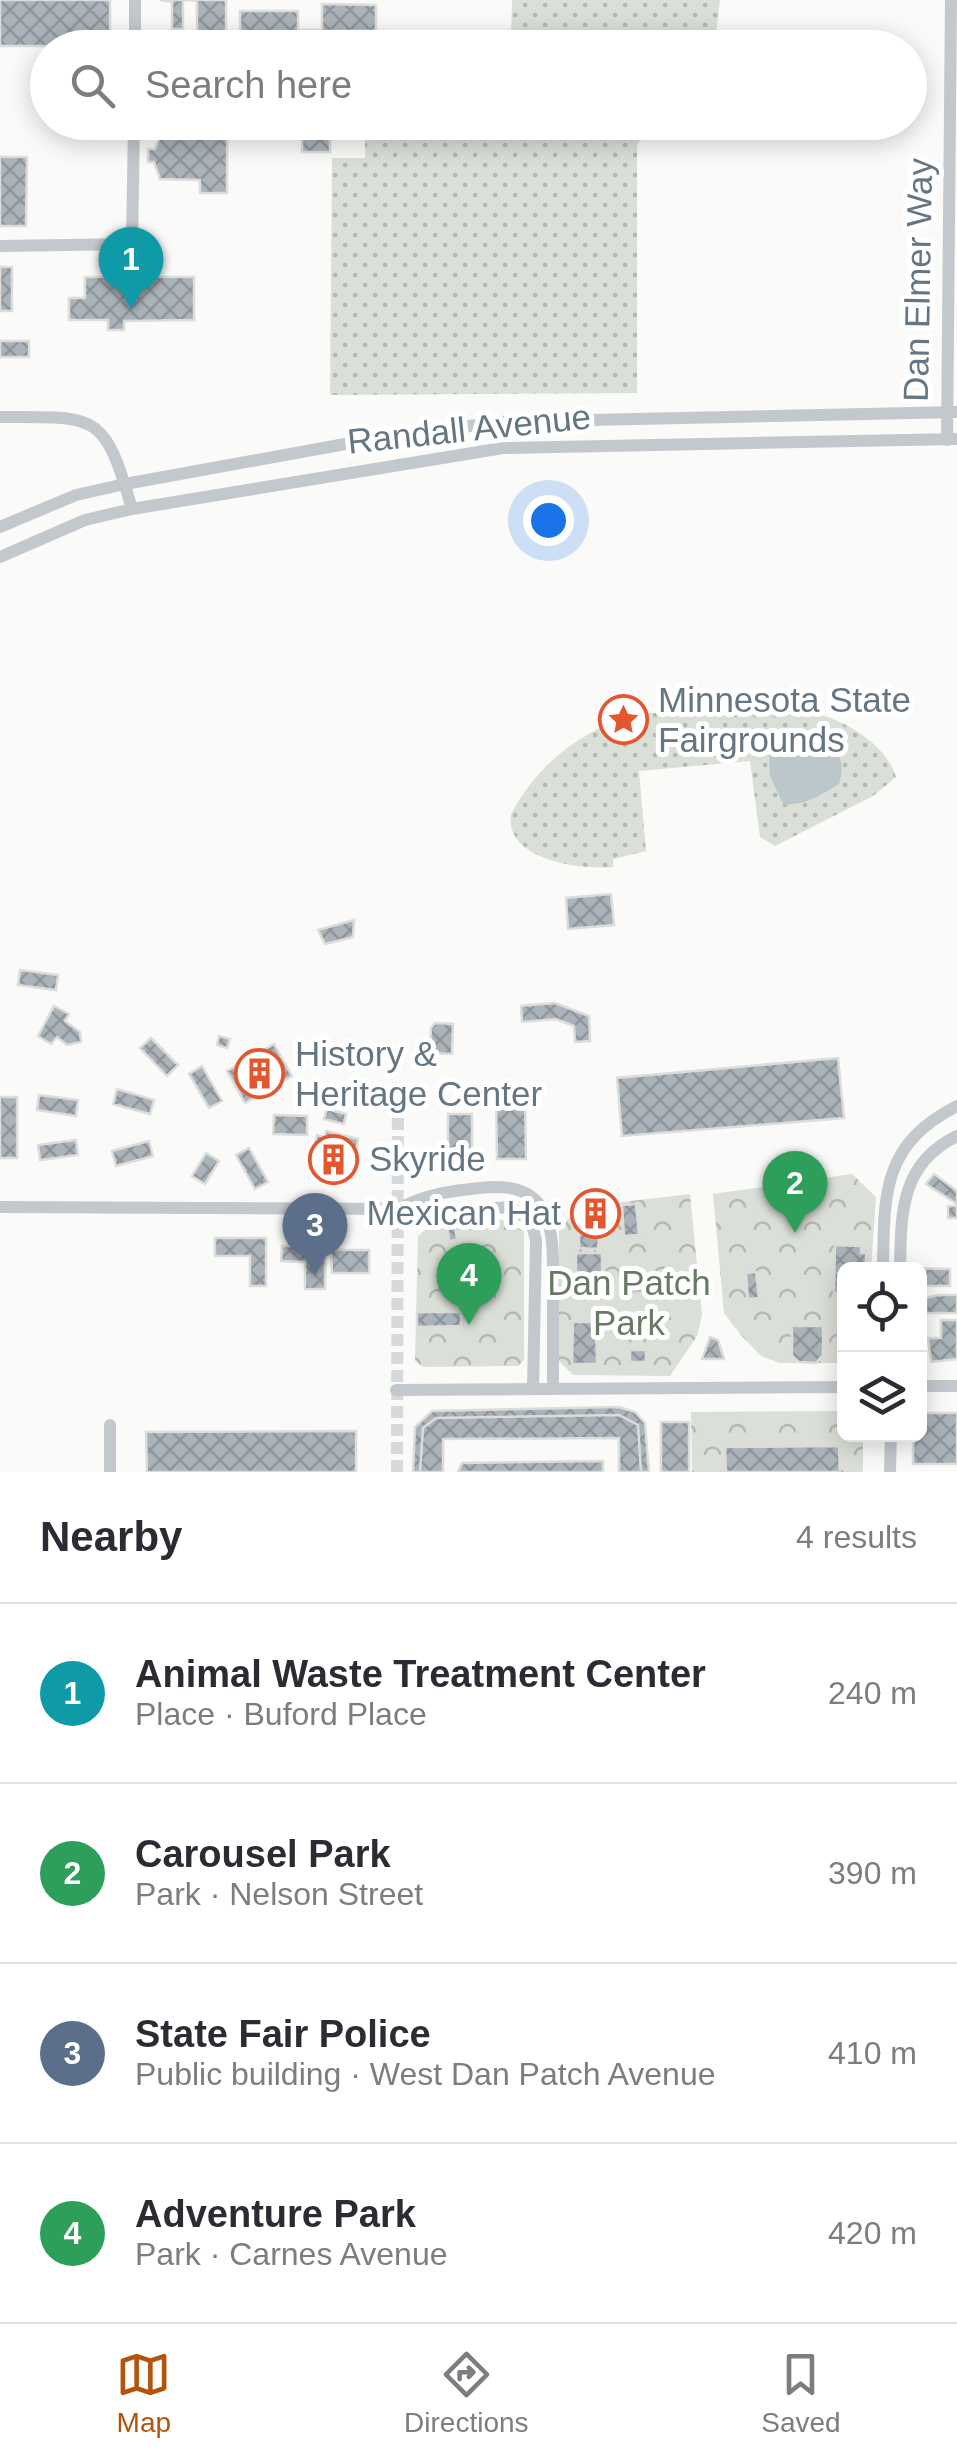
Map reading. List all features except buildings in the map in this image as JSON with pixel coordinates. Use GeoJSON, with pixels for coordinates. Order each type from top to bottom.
{"type":"FeatureCollection","features":[{"type":"Feature","properties":{"kind":"street"},"geometry":{"type":"LineString","coordinates":[[134,30],[135,0]]}},
{"type":"Feature","properties":{"kind":"street","name":"Dan Elmer Way"},"geometry":{"type":"LineString","coordinates":[[950,0],[952,439]]}},
{"type":"Feature","properties":{"kind":"street"},"geometry":{"type":"LineString","coordinates":[[0,246],[132,244],[134,140]]}},
{"type":"Feature","properties":{"kind":"street","name":"Randall Avenue"},"geometry":{"type":"LineString","coordinates":[[0,527],[76,495],[125,484],[356,442],[498,422],[632,416],[952,412]]}},
{"type":"Feature","properties":{"kind":"street"},"geometry":{"type":"LineString","coordinates":[[0,418],[85,420],[104,434],[132,509]]}},
{"type":"Feature","properties":{"kind":"street","name":"Randall Avenue"},"geometry":{"type":"LineString","coordinates":[[0,557],[85,520],[132,509],[503,448],[952,439]]}},
{"type":"Feature","properties":{"kind":"street"},"geometry":{"type":"LineString","coordinates":[[882,1262],[884,1206],[891,1172],[908,1142],[935,1118],[957,1106]]}},
{"type":"Feature","properties":{"kind":"street"},"geometry":{"type":"LineString","coordinates":[[900,1262],[904,1194],[922,1162],[953,1138]]}},
{"type":"Feature","properties":{"kind":"street"},"geometry":{"type":"LineString","coordinates":[[398,1209],[428,1194],[490,1186],[513,1188],[532,1196],[548,1215],[553,1238],[553,1389]]}},
{"type":"Feature","properties":{"kind":"street"},"geometry":{"type":"LineString","coordinates":[[0,1208],[398,1209],[430,1214],[501,1205],[519,1210],[531,1222],[536,1240],[533,1389]]}},
{"type":"Feature","properties":{"kind":"street"},"geometry":{"type":"LineString","coordinates":[[396,1390],[837,1386]]}},
{"type":"Feature","properties":{"kind":"street"},"geometry":{"type":"LineString","coordinates":[[927,1386],[957,1386]]}},
{"type":"Feature","properties":{"kind":"street"},"geometry":{"type":"LineString","coordinates":[[110,1425],[110,1472]]}},
{"type":"Feature","properties":{"kind":"street"},"geometry":{"type":"LineString","coordinates":[[890,1472],[891,1442]]}},
{"type":"Feature","properties":{"kind":"green space"},"geometry":{"type":"Polygon","coordinates":[[[512,0],[720,0],[716,30],[511,30],[512,0]]]}},
{"type":"Feature","properties":{"kind":"green space"},"geometry":{"type":"Polygon","coordinates":[[[365,140],[641,140],[637,145],[637,393],[330,395],[332,158],[365,158],[365,140]]]}},
{"type":"Feature","properties":{"kind":"green space"},"geometry":{"type":"Polygon","coordinates":[[[642,713],[818,714],[865,737],[884,755],[896,777],[873,796],[775,846],[760,837],[750,761],[639,771],[646,851],[613,859],[613,867],[583,866],[547,859],[519,842],[512,830],[511,814],[535,778],[583,737],[642,713]]]}},
{"type":"Feature","properties":{"kind":"green space"},"geometry":{"type":"Polygon","coordinates":[[[852,1174],[876,1197],[871,1262],[837,1262],[837,1363],[779,1363],[760,1355],[724,1313],[713,1194],[852,1174]]]}},
{"type":"Feature","properties":{"kind":"green space","name":"Dan Patch Park"},"geometry":{"type":"Polygon","coordinates":[[[690,1194],[702,1315],[697,1336],[670,1376],[573,1375],[559,1361],[559,1225],[589,1206],[690,1194]]]}},
{"type":"Feature","properties":{"kind":"green space"},"geometry":{"type":"Polygon","coordinates":[[[498,1218],[524,1231],[524,1360],[518,1366],[423,1367],[415,1361],[418,1236],[429,1227],[498,1218]]]}},
{"type":"Feature","properties":{"kind":"green space"},"geometry":{"type":"Polygon","coordinates":[[[837,1411],[837,1442],[863,1442],[863,1472],[692,1472],[691,1412],[837,1411]]]}},
{"type":"Feature","properties":{"kind":"shaded area"},"geometry":{"type":"Polygon","coordinates":[[[800,737],[832,743],[841,763],[841,778],[839,784],[812,799],[783,804],[770,776],[769,755],[800,737]]]}},
{"type":"Feature","properties":{"kind":"tunnel"},"geometry":{"type":"LineString","coordinates":[[397,1472],[398,1078]]}},
{"type":"Feature","properties":{"kind":"place","name":"Animal Waste Treatment Center"},"geometry":{"type":"Point","coordinates":[131,309]}},
{"type":"Feature","properties":{"kind":"place","name":"Minnesota State Fairgrounds"},"geometry":{"type":"Point","coordinates":[623,720]}},
{"type":"Feature","properties":{"kind":"place","name":"History & Heritage Center"},"geometry":{"type":"Point","coordinates":[260,1074]}},
{"type":"Feature","properties":{"kind":"place","name":"Skyride"},"geometry":{"type":"Point","coordinates":[334,1159]}},
{"type":"Feature","properties":{"kind":"place","name":"Mexican Hat"},"geometry":{"type":"Point","coordinates":[596,1213]}},
{"type":"Feature","properties":{"kind":"place","name":"Carousel Park"},"geometry":{"type":"Point","coordinates":[795,1233]}},
{"type":"Feature","properties":{"kind":"place","name":"State Fair Police"},"geometry":{"type":"Point","coordinates":[315,1275]}},
{"type":"Feature","properties":{"kind":"place","name":"Adventure Park"},"geometry":{"type":"Point","coordinates":[469,1325]}}]}
